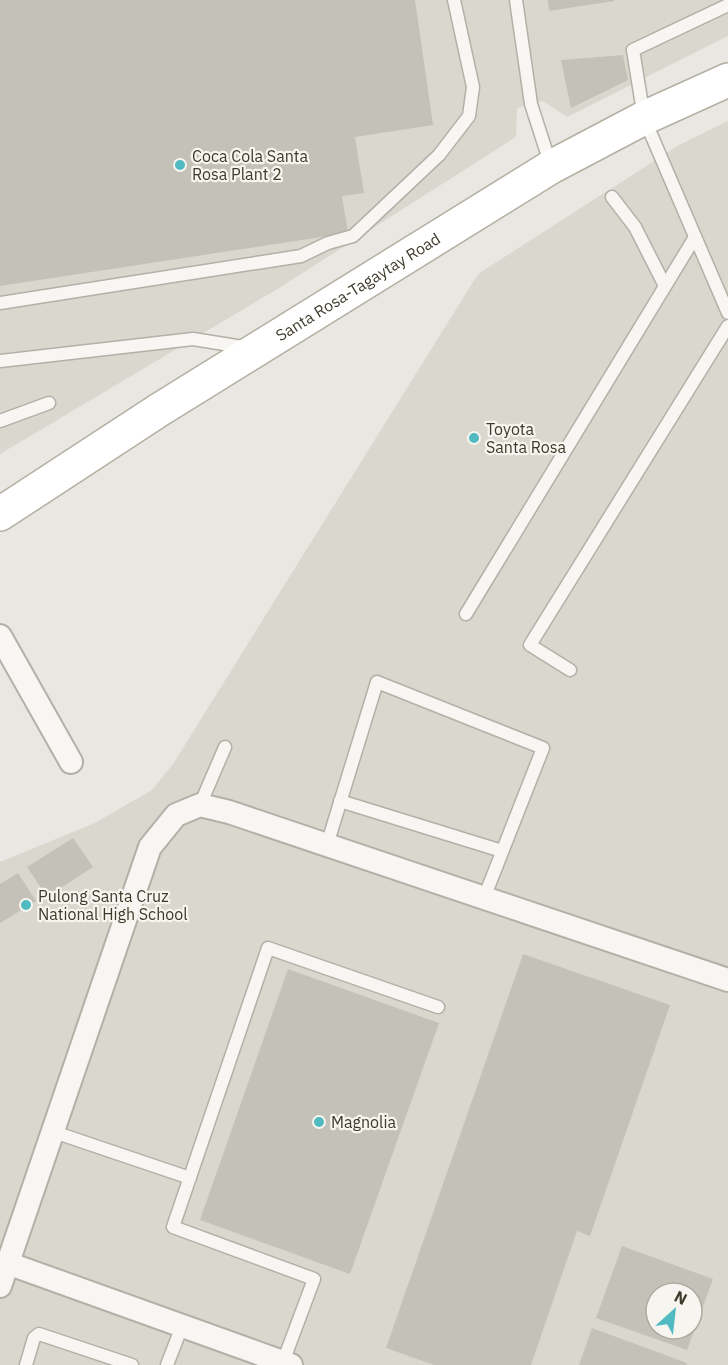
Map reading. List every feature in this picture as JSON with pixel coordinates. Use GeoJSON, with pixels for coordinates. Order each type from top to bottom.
{"type":"FeatureCollection","features":[{"type":"Feature","properties":{"kind":"main road","name":"Santa Rosa-Tagaytay Road"},"geometry":{"type":"LineString","coordinates":[[0,514],[256,349],[551,167],[644,118],[728,80]]}},
{"type":"Feature","properties":{"kind":"street"},"geometry":{"type":"LineString","coordinates":[[0,636],[71,762]]}},
{"type":"Feature","properties":{"kind":"street"},"geometry":{"type":"LineString","coordinates":[[0,1286],[51,1131],[150,847],[176,816],[200,805],[229,812],[728,980]]}},
{"type":"Feature","properties":{"kind":"street"},"geometry":{"type":"LineString","coordinates":[[7,1263],[287,1364]]}},
{"type":"Feature","properties":{"kind":"lane"},"geometry":{"type":"LineString","coordinates":[[0,303],[301,256],[328,243],[352,236],[439,155],[469,116],[472,87],[454,0]]}},
{"type":"Feature","properties":{"kind":"lane"},"geometry":{"type":"LineString","coordinates":[[516,0],[531,105],[551,167]]}},
{"type":"Feature","properties":{"kind":"lane"},"geometry":{"type":"LineString","coordinates":[[728,5],[633,50],[644,118],[728,313]]}},
{"type":"Feature","properties":{"kind":"lane"},"geometry":{"type":"LineString","coordinates":[[612,197],[635,227],[665,286]]}},
{"type":"Feature","properties":{"kind":"lane"},"geometry":{"type":"LineString","coordinates":[[466,614],[695,237]]}},
{"type":"Feature","properties":{"kind":"lane"},"geometry":{"type":"LineString","coordinates":[[570,670],[530,645],[728,326]]}},
{"type":"Feature","properties":{"kind":"lane"},"geometry":{"type":"LineString","coordinates":[[0,361],[193,339],[256,349]]}},
{"type":"Feature","properties":{"kind":"lane"},"geometry":{"type":"LineString","coordinates":[[0,421],[49,404]]}},
{"type":"Feature","properties":{"kind":"lane"},"geometry":{"type":"LineString","coordinates":[[327,845],[377,682],[543,748],[484,898]]}},
{"type":"Feature","properties":{"kind":"lane"},"geometry":{"type":"LineString","coordinates":[[200,805],[225,747]]}},
{"type":"Feature","properties":{"kind":"lane"},"geometry":{"type":"LineString","coordinates":[[340,801],[502,851]]}},
{"type":"Feature","properties":{"kind":"lane"},"geometry":{"type":"LineString","coordinates":[[287,1364],[314,1279],[173,1227],[268,948],[438,1007]]}},
{"type":"Feature","properties":{"kind":"lane"},"geometry":{"type":"LineString","coordinates":[[51,1131],[190,1178]]}},
{"type":"Feature","properties":{"kind":"lane"},"geometry":{"type":"LineString","coordinates":[[167,1365],[182,1326]]}},
{"type":"Feature","properties":{"kind":"lane"},"geometry":{"type":"LineString","coordinates":[[26,1365],[34,1338],[39,1334],[132,1365]]}},
{"type":"Feature","properties":{"kind":"shaded area"},"geometry":{"type":"Polygon","coordinates":[[[0,0],[728,0],[728,36],[567,117],[543,101],[517,108],[516,137],[279,288],[0,454],[0,0]]]}},
{"type":"Feature","properties":{"kind":"shaded area"},"geometry":{"type":"Polygon","coordinates":[[[728,121],[728,1365],[0,1365],[0,862],[95,823],[152,790],[173,764],[478,274],[679,145],[728,121]]]}},
{"type":"Feature","properties":{"kind":"building","name":"Coca Cola Santa Rosa Plant 2"},"geometry":{"type":"Polygon","coordinates":[[[0,0],[415,0],[433,125],[355,137],[364,193],[342,196],[348,233],[0,286],[0,0]]]}},
{"type":"Feature","properties":{"kind":"building"},"geometry":{"type":"Polygon","coordinates":[[[548,0],[614,0],[614,1],[549,11],[548,0]]]}},
{"type":"Feature","properties":{"kind":"building"},"geometry":{"type":"Polygon","coordinates":[[[623,55],[628,80],[571,108],[561,60],[623,55]]]}},
{"type":"Feature","properties":{"kind":"building"},"geometry":{"type":"Polygon","coordinates":[[[73,838],[93,867],[47,897],[27,867],[73,838]]]}},
{"type":"Feature","properties":{"kind":"building"},"geometry":{"type":"Polygon","coordinates":[[[18,873],[36,901],[0,923],[0,884],[18,873]]]}},
{"type":"Feature","properties":{"kind":"building"},"geometry":{"type":"Polygon","coordinates":[[[523,954],[670,1005],[590,1236],[577,1231],[531,1365],[434,1365],[386,1348],[523,954]]]}},
{"type":"Feature","properties":{"kind":"building","name":"Magnolia"},"geometry":{"type":"Polygon","coordinates":[[[288,969],[439,1023],[350,1274],[200,1220],[288,969]]]}},
{"type":"Feature","properties":{"kind":"building"},"geometry":{"type":"Polygon","coordinates":[[[622,1246],[713,1279],[704,1304],[704,1281],[644,1281],[644,1335],[596,1318],[622,1246]]]}},
{"type":"Feature","properties":{"kind":"building"},"geometry":{"type":"Polygon","coordinates":[[[592,1328],[687,1363],[686,1365],[579,1365],[592,1328]]]}},
{"type":"Feature","properties":{"kind":"building"},"geometry":{"type":"Polygon","coordinates":[[[661,1341],[690,1341],[687,1350],[661,1341]]]}},
{"type":"Feature","properties":{"kind":"place","name":"Coca Cola Santa Rosa Plant 2"},"geometry":{"type":"Point","coordinates":[180,165]}},
{"type":"Feature","properties":{"kind":"place","name":"Toyota Santa Rosa"},"geometry":{"type":"Point","coordinates":[474,438]}},
{"type":"Feature","properties":{"kind":"place","name":"Pulong Santa Cruz National High School"},"geometry":{"type":"Point","coordinates":[26,905]}},
{"type":"Feature","properties":{"kind":"place","name":"Magnolia"},"geometry":{"type":"Point","coordinates":[319,1122]}}]}
